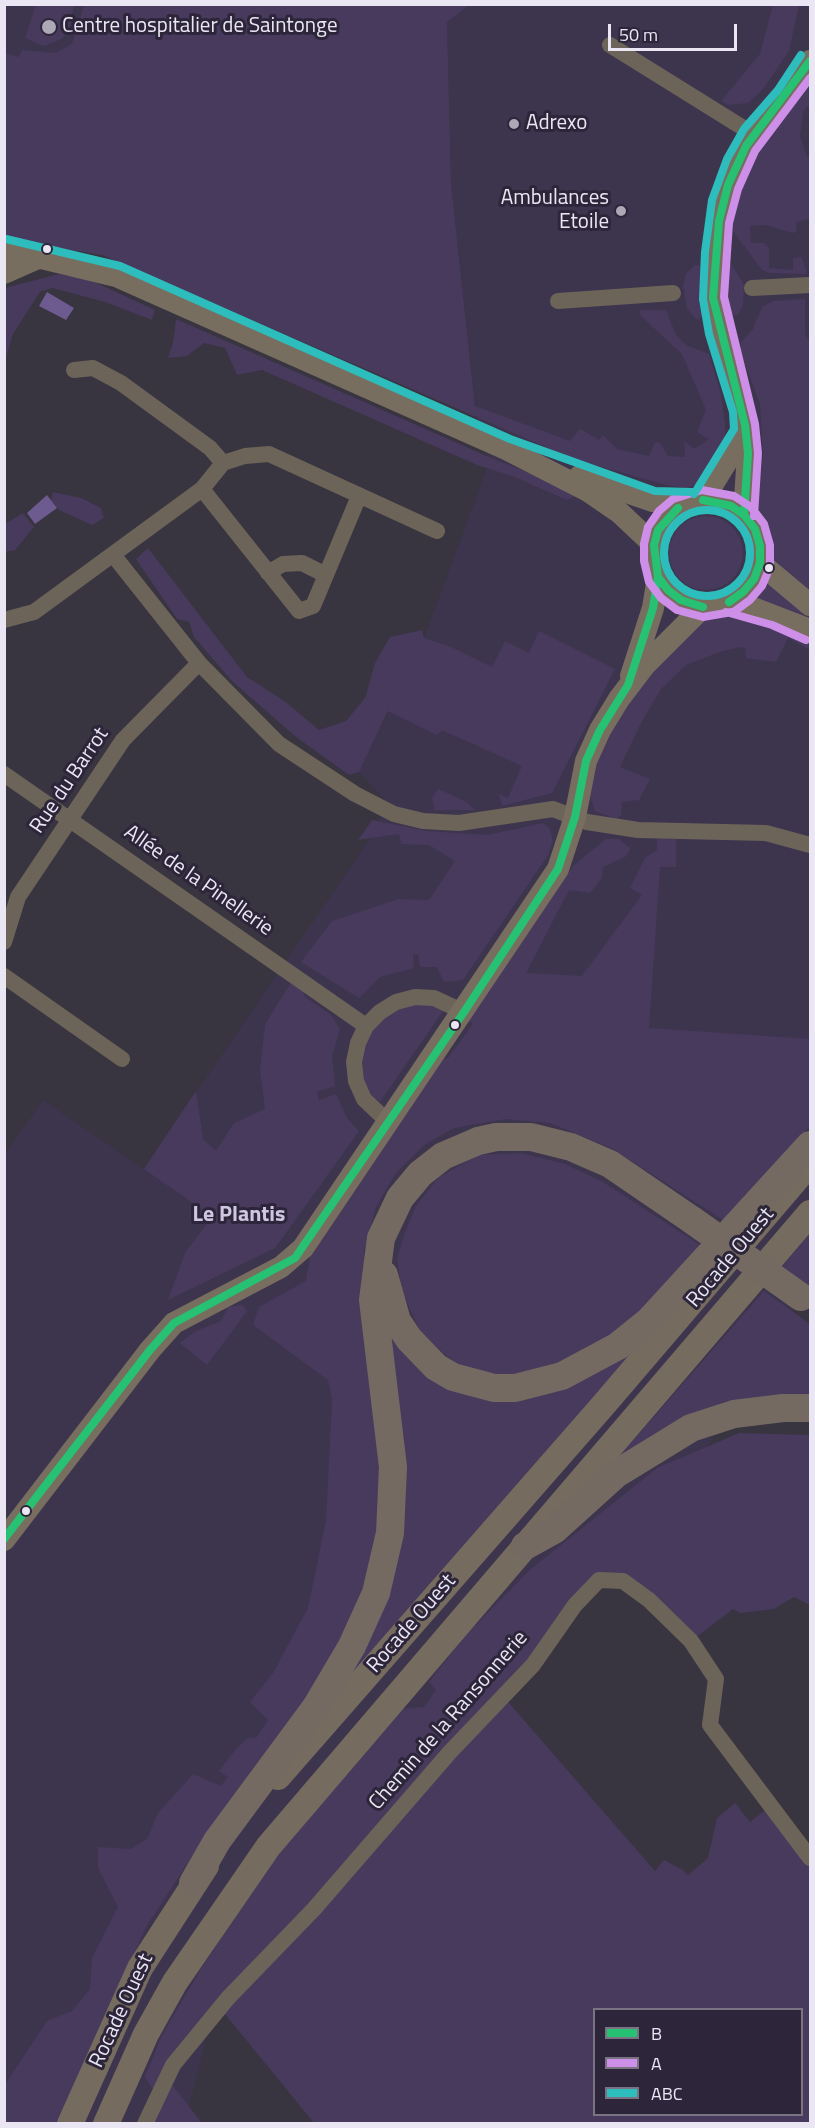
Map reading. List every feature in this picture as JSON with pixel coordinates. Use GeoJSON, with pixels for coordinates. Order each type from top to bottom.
{"type":"FeatureCollection","features":[{"type":"Feature","properties":{"kind":"highway"},"geometry":{"type":"LineString","coordinates":[[193,1882],[217,1841],[326,1690],[357,1637],[376,1593],[390,1533],[393,1489],[391,1437],[374,1323],[373,1300],[378,1252],[389,1217],[400,1198],[420,1174],[443,1155],[478,1141],[496,1137],[531,1137],[582,1151],[610,1164],[806,1301]]}},
{"type":"Feature","properties":{"kind":"highway"},"geometry":{"type":"LineString","coordinates":[[378,1252],[390,1303],[397,1321],[409,1339],[436,1367],[472,1384],[494,1388],[515,1388],[562,1376],[618,1346],[649,1321],[810,1145]]}},
{"type":"Feature","properties":{"kind":"highway"},"geometry":{"type":"LineString","coordinates":[[525,1546],[554,1530],[616,1474],[692,1428],[734,1414],[783,1408],[810,1408]]}},
{"type":"Feature","properties":{"kind":"main road","name":"Rocade Ouest"},"geometry":{"type":"LineString","coordinates":[[70,2124],[140,1968],[193,1882],[247,1814],[621,1385],[810,1163]]}},
{"type":"Feature","properties":{"kind":"main road","name":"Rocade Ouest"},"geometry":{"type":"LineString","coordinates":[[106,2124],[146,2034],[175,1982],[245,1878],[348,1750],[810,1213]]}},
{"type":"Feature","properties":{"kind":"street"},"geometry":{"type":"LineString","coordinates":[[610,45],[753,134]]}},
{"type":"Feature","properties":{"kind":"street"},"geometry":{"type":"LineString","coordinates":[[744,515],[747,453],[745,432],[742,410],[716,317],[713,282],[722,203],[737,163],[753,134],[786,96],[810,61]]}},
{"type":"Feature","properties":{"kind":"street"},"geometry":{"type":"LineString","coordinates":[[4,249],[116,276],[506,448],[588,491],[620,513],[654,545]]}},
{"type":"Feature","properties":{"kind":"street"},"geometry":{"type":"LineString","coordinates":[[4,273],[38,258]]}},
{"type":"Feature","properties":{"kind":"street"},"geometry":{"type":"LineString","coordinates":[[752,288],[810,285]]}},
{"type":"Feature","properties":{"kind":"street"},"geometry":{"type":"LineString","coordinates":[[558,301],[673,293]]}},
{"type":"Feature","properties":{"kind":"street"},"geometry":{"type":"LineString","coordinates":[[74,370],[93,368],[121,383],[210,448],[223,463]]}},
{"type":"Feature","properties":{"kind":"street"},"geometry":{"type":"LineString","coordinates":[[628,685],[653,608],[658,577],[654,561],[654,545],[658,530],[667,518],[698,501],[745,432]]}},
{"type":"Feature","properties":{"kind":"street"},"geometry":{"type":"LineString","coordinates":[[506,448],[653,501],[698,501],[731,506],[744,515],[755,529],[760,546],[760,563],[754,579],[743,592],[729,602],[703,607],[681,600],[668,590],[658,577]]}},
{"type":"Feature","properties":{"kind":"street"},"geometry":{"type":"LineString","coordinates":[[4,620],[34,612],[114,556],[202,489],[223,463],[244,456],[269,454],[437,531]]}},
{"type":"Feature","properties":{"kind":"street"},"geometry":{"type":"LineString","coordinates":[[202,489],[299,611],[313,606],[359,496]]}},
{"type":"Feature","properties":{"kind":"street"},"geometry":{"type":"LineString","coordinates":[[114,556],[199,663],[279,744],[355,794],[394,814],[423,821],[459,823],[553,809],[587,822],[638,830],[766,833],[810,845]]}},
{"type":"Feature","properties":{"kind":"street"},"geometry":{"type":"LineString","coordinates":[[268,573],[283,564],[302,563],[326,575]]}},
{"type":"Feature","properties":{"kind":"street"},"geometry":{"type":"LineString","coordinates":[[760,563],[810,605]]}},
{"type":"Feature","properties":{"kind":"street"},"geometry":{"type":"LineString","coordinates":[[729,602],[776,615],[810,630]]}},
{"type":"Feature","properties":{"kind":"street"},"geometry":{"type":"LineString","coordinates":[[4,1540],[169,1328],[295,1258],[464,1012],[558,868],[576,817],[586,761],[600,729],[628,685],[703,607]]}},
{"type":"Feature","properties":{"kind":"street","name":"Rue du Barrot"},"geometry":{"type":"LineString","coordinates":[[4,942],[18,897],[123,740],[199,663]]}},
{"type":"Feature","properties":{"kind":"street","name":"Allée de la Pinellerie"},"geometry":{"type":"LineString","coordinates":[[4,774],[366,1026]]}},
{"type":"Feature","properties":{"kind":"street"},"geometry":{"type":"LineString","coordinates":[[4,976],[122,1059]]}},
{"type":"Feature","properties":{"kind":"street"},"geometry":{"type":"LineString","coordinates":[[387,1122],[364,1099],[356,1081],[354,1062],[358,1043],[366,1026],[380,1012],[396,1002],[415,997],[434,998],[464,1012]]}},
{"type":"Feature","properties":{"kind":"street","name":"Chemin de la Ransonnerie"},"geometry":{"type":"LineString","coordinates":[[145,2124],[173,2065],[224,2003],[314,1909],[450,1752],[533,1665],[575,1605],[599,1580],[623,1581],[649,1600],[691,1641],[716,1679],[710,1725],[810,1858]]}},
{"type":"Feature","properties":{"kind":"shaded area"},"geometry":{"type":"Polygon","coordinates":[[[469,4],[810,5],[810,1285],[641,1551],[613,1539],[210,2023],[185,2123],[5,2124],[5,1154],[43,1100],[144,1169],[375,831],[385,800],[359,772],[424,638],[489,463],[477,419],[451,183],[447,21],[469,4]]]}},
{"type":"Feature","properties":{"kind":"shaded area","name":"Centre hospitalier de Saintonge"},"geometry":{"type":"Polygon","coordinates":[[[4,5],[100,5],[69,60],[5,60],[4,5]]]}},
{"type":"Feature","properties":{"kind":"shaded area"},"geometry":{"type":"Polygon","coordinates":[[[36,5],[74,5],[69,30],[62,39],[43,46],[25,38],[36,5]]]}},
{"type":"Feature","properties":{"kind":"shaded area"},"geometry":{"type":"Polygon","coordinates":[[[84,5],[469,5],[447,22],[451,183],[475,406],[570,441],[580,429],[599,440],[603,435],[617,449],[649,456],[655,442],[660,443],[668,456],[685,457],[684,441],[694,449],[709,439],[697,432],[706,410],[682,354],[641,316],[639,310],[666,310],[676,335],[686,345],[709,354],[721,394],[725,444],[708,474],[698,484],[686,488],[666,485],[571,458],[102,255],[5,239],[4,53],[19,57],[22,50],[55,53],[72,44],[84,5]]]}},
{"type":"Feature","properties":{"kind":"shaded area"},"geometry":{"type":"Polygon","coordinates":[[[773,5],[799,5],[789,51],[763,89],[748,103],[728,105],[721,101],[760,54],[773,5]]]}},
{"type":"Feature","properties":{"kind":"shaded area"},"geometry":{"type":"Polygon","coordinates":[[[810,84],[810,107],[806,107],[803,113],[800,136],[807,157],[810,158],[810,219],[796,222],[797,231],[793,233],[766,225],[750,226],[751,243],[764,243],[769,248],[769,268],[793,270],[793,258],[802,257],[807,274],[770,273],[762,270],[733,231],[732,215],[743,185],[765,140],[810,84]]]}},
{"type":"Feature","properties":{"kind":"shaded area"},"geometry":{"type":"Polygon","coordinates":[[[695,265],[703,266],[705,271],[707,313],[698,320],[687,309],[683,285],[686,274],[695,265]]]}},
{"type":"Feature","properties":{"kind":"shaded area"},"geometry":{"type":"Polygon","coordinates":[[[732,265],[744,285],[743,306],[738,315],[729,316],[724,313],[722,266],[732,265]]]}},
{"type":"Feature","properties":{"kind":"shaded area"},"geometry":{"type":"Polygon","coordinates":[[[59,274],[90,280],[155,310],[152,320],[105,302],[52,288],[40,292],[13,334],[5,361],[5,288],[59,274]]]}},
{"type":"Feature","properties":{"kind":"shaded area"},"geometry":{"type":"Polygon","coordinates":[[[47,292],[74,308],[66,320],[39,306],[47,292]]]}},
{"type":"Feature","properties":{"kind":"shaded area"},"geometry":{"type":"Polygon","coordinates":[[[805,299],[805,334],[810,341],[810,601],[779,572],[770,551],[766,529],[757,511],[763,453],[760,404],[741,353],[741,342],[753,329],[762,307],[773,301],[805,299]]]}},
{"type":"Feature","properties":{"kind":"shaded area"},"geometry":{"type":"Polygon","coordinates":[[[176,319],[498,461],[558,484],[577,496],[567,500],[512,476],[477,465],[262,370],[237,375],[225,348],[204,343],[187,356],[168,358],[173,343],[176,319]]]}},
{"type":"Feature","properties":{"kind":"shaded area"},"geometry":{"type":"Polygon","coordinates":[[[53,492],[81,498],[101,508],[104,518],[92,525],[59,510],[51,500],[53,492]]]}},
{"type":"Feature","properties":{"kind":"shaded area"},"geometry":{"type":"Polygon","coordinates":[[[47,495],[57,508],[35,524],[27,513],[47,495]]]}},
{"type":"Feature","properties":{"kind":"shaded area"},"geometry":{"type":"Polygon","coordinates":[[[23,513],[34,527],[15,550],[5,552],[5,524],[23,513]]]}},
{"type":"Feature","properties":{"kind":"shaded area"},"geometry":{"type":"Polygon","coordinates":[[[706,516],[727,522],[737,532],[743,553],[737,574],[727,584],[706,590],[685,584],[675,574],[669,553],[675,532],[685,522],[706,516]]]}},
{"type":"Feature","properties":{"kind":"shaded area"},"geometry":{"type":"Polygon","coordinates":[[[148,548],[247,677],[286,702],[319,730],[346,721],[365,698],[375,663],[390,637],[422,630],[424,638],[451,647],[492,667],[505,641],[529,653],[539,631],[615,669],[552,793],[502,806],[499,794],[508,798],[522,766],[442,730],[437,735],[388,711],[359,772],[349,775],[296,737],[232,681],[194,637],[189,622],[177,619],[136,559],[148,548]]]}},
{"type":"Feature","properties":{"kind":"shaded area"},"geometry":{"type":"Polygon","coordinates":[[[764,577],[810,613],[810,624],[753,599],[764,577]]]}},
{"type":"Feature","properties":{"kind":"shaded area"},"geometry":{"type":"Polygon","coordinates":[[[739,613],[810,638],[810,650],[788,638],[776,662],[746,658],[745,648],[740,647],[686,665],[661,689],[641,723],[620,767],[650,779],[639,800],[622,802],[621,815],[617,819],[595,811],[590,797],[596,756],[625,705],[676,639],[707,616],[739,613]]]}},
{"type":"Feature","properties":{"kind":"shaded area"},"geometry":{"type":"Polygon","coordinates":[[[438,789],[467,802],[475,810],[435,810],[432,798],[438,789]]]}},
{"type":"Feature","properties":{"kind":"shaded area"},"geometry":{"type":"Polygon","coordinates":[[[372,820],[426,831],[488,835],[543,823],[550,829],[553,841],[548,855],[463,980],[444,982],[437,967],[420,967],[418,954],[413,954],[414,968],[380,977],[359,998],[301,962],[332,921],[399,899],[429,900],[455,861],[429,845],[401,844],[399,834],[358,840],[372,820]]]}},
{"type":"Feature","properties":{"kind":"shaded area"},"geometry":{"type":"Polygon","coordinates":[[[657,838],[676,839],[676,867],[660,867],[649,1028],[810,1039],[810,1126],[728,1223],[611,1148],[550,1123],[506,1119],[454,1128],[424,1145],[395,1174],[376,1207],[364,1252],[365,1315],[383,1425],[380,1558],[341,1651],[191,1858],[146,1927],[60,2123],[5,2123],[4,2086],[47,2021],[72,2011],[90,1989],[92,1958],[118,1907],[98,1868],[98,1847],[130,1849],[147,1839],[158,1813],[193,1774],[221,1786],[228,1777],[219,1771],[248,1738],[256,1738],[268,1720],[250,1702],[273,1673],[308,1608],[326,1520],[332,1400],[328,1380],[253,1325],[259,1307],[306,1281],[311,1250],[441,1060],[448,1058],[473,1024],[467,1020],[573,866],[606,839],[619,839],[631,849],[625,857],[603,867],[602,878],[590,893],[569,890],[526,973],[582,976],[642,895],[630,888],[645,858],[657,850],[657,838]]]}},
{"type":"Feature","properties":{"kind":"shaded area"},"geometry":{"type":"Polygon","coordinates":[[[292,981],[305,990],[304,996],[331,1015],[340,1029],[332,1056],[335,1086],[317,1092],[319,1100],[336,1094],[347,1118],[359,1131],[275,1248],[168,1300],[185,1253],[209,1221],[210,1215],[144,1169],[196,1091],[203,1139],[216,1151],[234,1123],[265,1109],[260,1070],[265,1024],[292,981]]]}},
{"type":"Feature","properties":{"kind":"shaded area"},"geometry":{"type":"Polygon","coordinates":[[[430,1003],[445,1008],[380,1102],[371,1094],[363,1078],[362,1055],[369,1033],[393,1007],[430,1003]]]}},
{"type":"Feature","properties":{"kind":"shaded area"},"geometry":{"type":"Polygon","coordinates":[[[521,1153],[565,1164],[603,1182],[706,1249],[625,1330],[533,1378],[494,1377],[464,1369],[443,1353],[419,1329],[402,1291],[397,1259],[416,1206],[439,1177],[479,1155],[521,1153]]]}},
{"type":"Feature","properties":{"kind":"shaded area"},"geometry":{"type":"Polygon","coordinates":[[[810,1233],[810,1288],[782,1267],[810,1233]]]}},
{"type":"Feature","properties":{"kind":"shaded area"},"geometry":{"type":"Polygon","coordinates":[[[764,1291],[810,1324],[810,1402],[757,1404],[590,1490],[764,1291]]]}},
{"type":"Feature","properties":{"kind":"shaded area"},"geometry":{"type":"Polygon","coordinates":[[[242,1305],[247,1311],[207,1365],[180,1343],[196,1331],[221,1321],[228,1307],[242,1305]]]}},
{"type":"Feature","properties":{"kind":"shaded area"},"geometry":{"type":"Polygon","coordinates":[[[382,1310],[395,1331],[495,1395],[671,1311],[350,1680],[347,1677],[377,1622],[382,1310]]]}},
{"type":"Feature","properties":{"kind":"shaded area"},"geometry":{"type":"Polygon","coordinates":[[[739,1433],[810,1435],[810,1605],[794,1597],[774,1609],[740,1613],[733,1609],[691,1641],[649,1600],[599,1580],[503,1696],[655,1871],[664,1860],[688,1875],[708,1858],[717,1818],[735,1803],[750,1822],[769,1807],[810,1862],[810,2123],[314,2123],[220,2008],[167,2078],[202,2123],[145,2123],[161,2088],[152,2088],[145,2077],[162,2035],[201,1969],[258,1882],[318,1804],[403,1709],[424,1707],[436,1690],[429,1682],[465,1636],[530,1570],[657,1468],[739,1433]]]}},
{"type":"Feature","properties":{"kind":"transit line","name":"ABC"},"geometry":{"type":"LineString","coordinates":[[694,494],[734,429],[733,412],[709,334],[703,299],[705,252],[712,200],[727,159],[744,129],[778,90],[801,55]]}},
{"type":"Feature","properties":{"kind":"transit line","name":"B"},"geometry":{"type":"LineString","coordinates":[[744,515],[748,453],[745,425],[713,298],[719,221],[728,185],[746,146],[810,61]]}},
{"type":"Feature","properties":{"kind":"transit line","name":"A"},"geometry":{"type":"LineString","coordinates":[[754,516],[758,453],[755,424],[724,297],[729,223],[738,189],[755,151],[810,78]]}},
{"type":"Feature","properties":{"kind":"transit line","name":"ABC"},"geometry":{"type":"LineString","coordinates":[[6,239],[120,266],[510,439],[655,491],[692,492]]}},
{"type":"Feature","properties":{"kind":"transit line","name":"A"},"geometry":{"type":"LineString","coordinates":[[732,612],[703,617],[677,610],[661,598],[649,582],[644,561],[644,544],[648,527],[659,511],[673,499],[702,490],[734,496],[751,507],[764,524],[770,545],[770,567],[762,586],[750,600],[735,611]]}},
{"type":"Feature","properties":{"kind":"transit line","name":"B"},"geometry":{"type":"LineString","coordinates":[[703,500],[731,506],[744,515],[755,529],[760,546],[760,563],[754,579],[743,592],[729,602]]}},
{"type":"Feature","properties":{"kind":"transit line","name":"B"},"geometry":{"type":"LineString","coordinates":[[678,508],[658,530],[654,545],[658,577],[668,590],[681,600],[703,607]]}},
{"type":"Feature","properties":{"kind":"transit line","name":"ABC"},"geometry":{"type":"LineString","coordinates":[[707,510],[723,514],[737,523],[746,537],[750,553],[746,569],[737,583],[723,592],[707,596],[691,592],[677,583],[668,569],[664,553],[668,537],[677,523],[691,514],[707,510]]}},
{"type":"Feature","properties":{"kind":"transit line","name":"B"},"geometry":{"type":"LineString","coordinates":[[4,1539],[150,1350],[174,1323],[295,1258],[464,1012],[558,869],[575,817],[586,761],[600,730],[628,685],[653,608],[658,577]]}},
{"type":"Feature","properties":{"kind":"transit line","name":"A"},"geometry":{"type":"LineString","coordinates":[[726,612],[772,625],[806,640]]}},
{"type":"Feature","properties":{"kind":"place","name":"Centre hospitalier de Saintonge"},"geometry":{"type":"Point","coordinates":[49,27]}},
{"type":"Feature","properties":{"kind":"place","name":"Adrexo"},"geometry":{"type":"Point","coordinates":[514,124]}},
{"type":"Feature","properties":{"kind":"place","name":"Ambulances Etoile"},"geometry":{"type":"Point","coordinates":[621,211]}},
{"type":"Feature","properties":{"kind":"district","name":"Le Plantis"},"geometry":{"type":"Point","coordinates":[239,1216]}}]}
